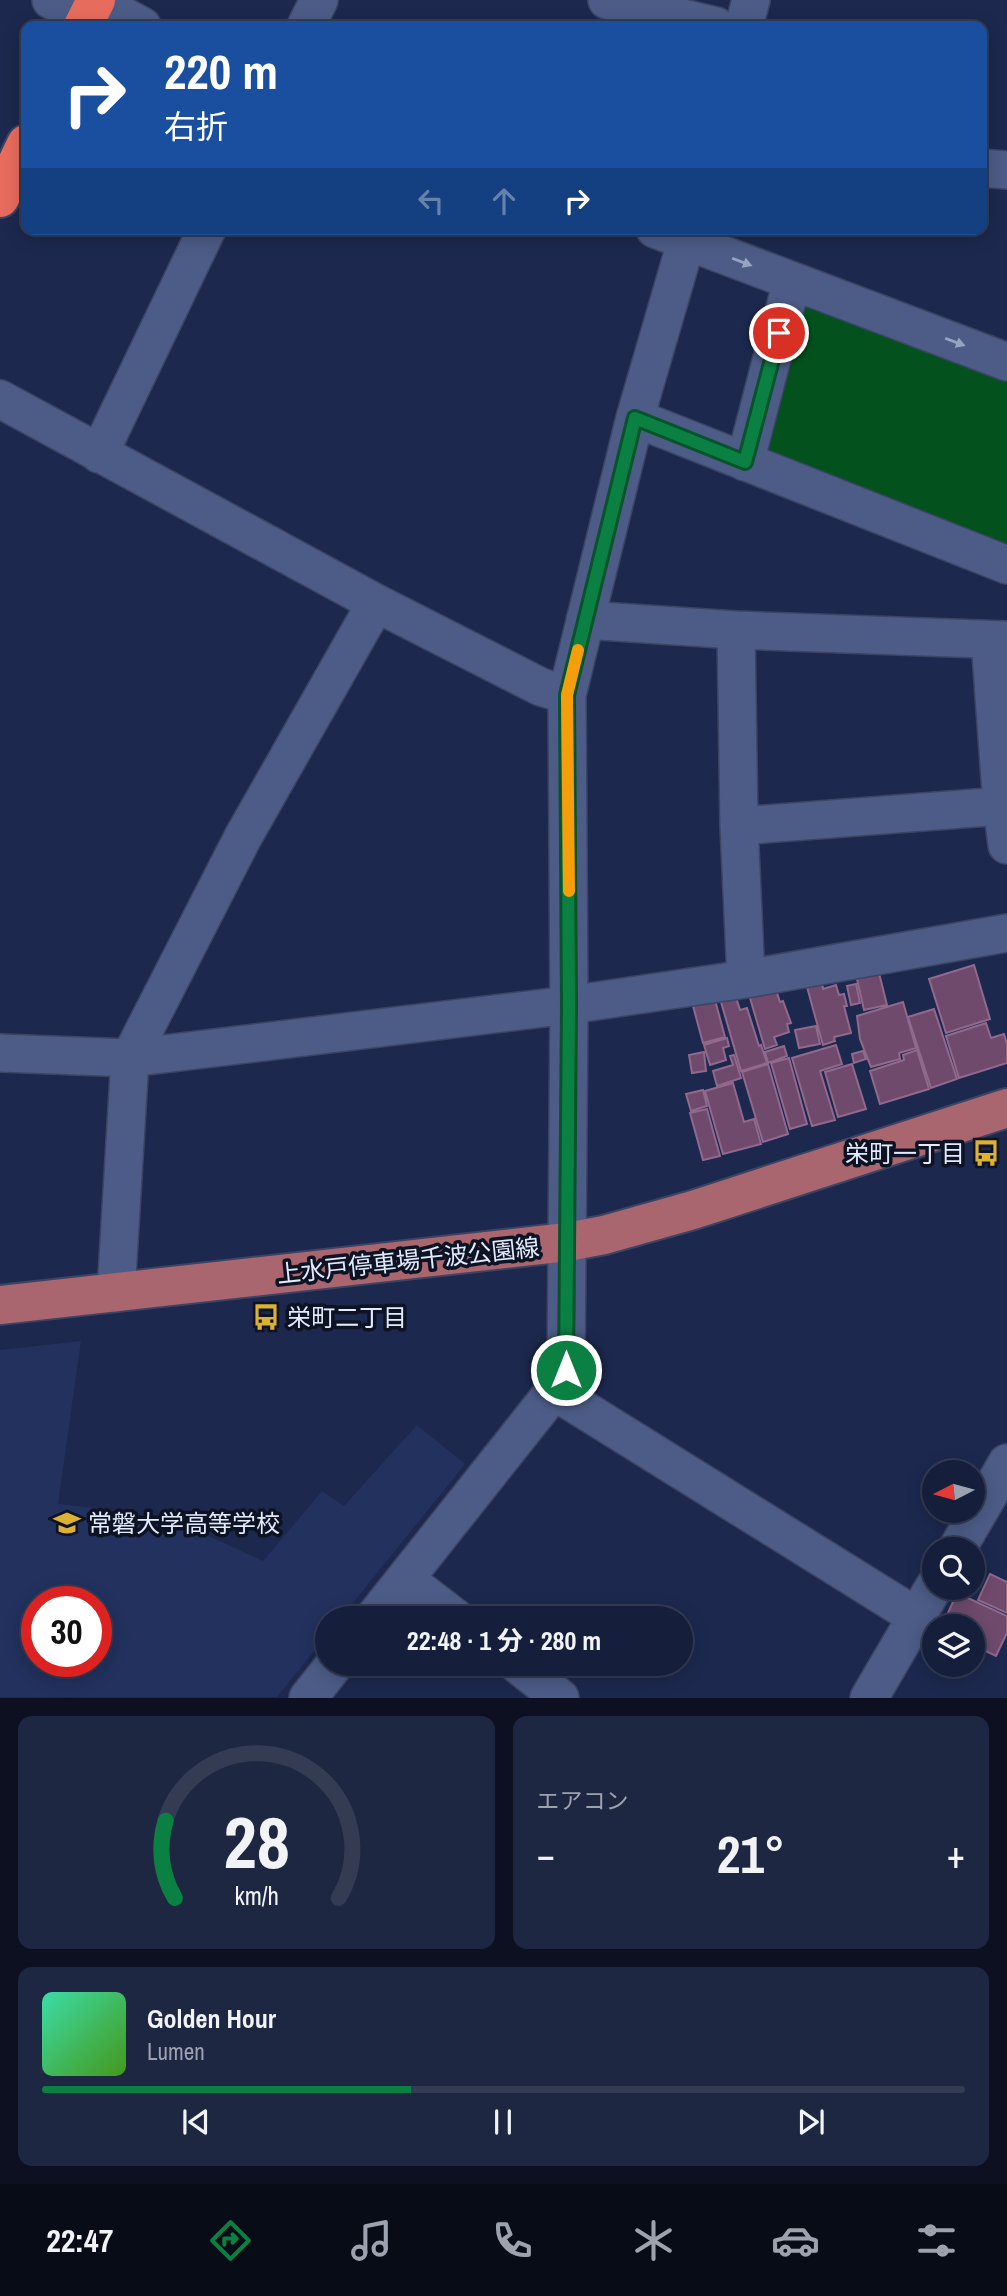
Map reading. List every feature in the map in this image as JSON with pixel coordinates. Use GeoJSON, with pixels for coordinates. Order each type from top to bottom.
{"type":"FeatureCollection","features":[{"type":"Feature","properties":{"kind":"highway"},"geometry":{"type":"LineString","coordinates":[[0,198],[21,154]]}},
{"type":"Feature","properties":{"kind":"main road","name":"上水戸停車場千波公園線"},"geometry":{"type":"LineString","coordinates":[[0,1305],[567,1242],[604,1235],[693,1210],[1007,1108]]}},
{"type":"Feature","properties":{"kind":"street"},"geometry":{"type":"LineString","coordinates":[[51,0],[90,12],[116,12],[133,21]]}},
{"type":"Feature","properties":{"kind":"street"},"geometry":{"type":"LineString","coordinates":[[308,21],[319,0]]}},
{"type":"Feature","properties":{"kind":"street"},"geometry":{"type":"LineString","coordinates":[[607,0],[695,21]]}},
{"type":"Feature","properties":{"kind":"street"},"geometry":{"type":"LineString","coordinates":[[745,21],[751,0]]}},
{"type":"Feature","properties":{"kind":"street"},"geometry":{"type":"LineString","coordinates":[[987,168],[1007,170]]}},
{"type":"Feature","properties":{"kind":"street"},"geometry":{"type":"LineString","coordinates":[[99,454],[204,235]]}},
{"type":"Feature","properties":{"kind":"street"},"geometry":{"type":"LineString","coordinates":[[383,1606],[554,1391],[566,1370],[569,1005],[567,695],[677,235]]}},
{"type":"Feature","properties":{"kind":"street"},"geometry":{"type":"LineString","coordinates":[[682,235],[792,281],[1007,362]]}},
{"type":"Feature","properties":{"kind":"street"},"geometry":{"type":"LineString","coordinates":[[745,462],[792,281]]}},
{"type":"Feature","properties":{"kind":"street"},"geometry":{"type":"LineString","coordinates":[[0,400],[376,603],[541,687],[567,695]]}},
{"type":"Feature","properties":{"kind":"street"},"geometry":{"type":"LineString","coordinates":[[635,418],[1007,565]]}},
{"type":"Feature","properties":{"kind":"street"},"geometry":{"type":"LineString","coordinates":[[116,1293],[130,1058],[243,837],[376,603]]}},
{"type":"Feature","properties":{"kind":"street"},"geometry":{"type":"LineString","coordinates":[[585,620],[736,630],[998,640],[1002,806],[1007,845]]}},
{"type":"Feature","properties":{"kind":"street"},"geometry":{"type":"LineString","coordinates":[[736,630],[746,979]]}},
{"type":"Feature","properties":{"kind":"street"},"geometry":{"type":"LineString","coordinates":[[740,826],[1002,806]]}},
{"type":"Feature","properties":{"kind":"street"},"geometry":{"type":"LineString","coordinates":[[0,1053],[130,1058],[569,1005],[746,979],[1007,933]]}},
{"type":"Feature","properties":{"kind":"street"},"geometry":{"type":"LineString","coordinates":[[554,1391],[926,1602],[869,1698]]}},
{"type":"Feature","properties":{"kind":"street"},"geometry":{"type":"LineString","coordinates":[[964,1537],[1007,1463]]}},
{"type":"Feature","properties":{"kind":"street"},"geometry":{"type":"LineString","coordinates":[[405,1579],[440,1606]]}},
{"type":"Feature","properties":{"kind":"street"},"geometry":{"type":"LineString","coordinates":[[308,1698],[325,1676]]}},
{"type":"Feature","properties":{"kind":"street"},"geometry":{"type":"LineString","coordinates":[[532,1676],[560,1698]]}},
{"type":"Feature","properties":{"kind":"shaded area","name":"常磐大学高等学校"},"geometry":{"type":"Polygon","coordinates":[[[81,1341],[58,1504],[105,1509],[156,1533],[163,1515],[263,1561],[322,1491],[344,1506],[417,1425],[465,1464],[350,1606],[315,1606],[315,1650],[277,1697],[0,1697],[0,1350],[81,1341]]]}},
{"type":"Feature","properties":{"kind":"green space"},"geometry":{"type":"Polygon","coordinates":[[[794,298],[1007,373],[1007,557],[754,460],[794,298]]]}},
{"type":"Feature","properties":{"kind":"building"},"geometry":{"type":"Polygon","coordinates":[[[974,965],[990,1019],[946,1033],[929,979],[974,965]]]}},
{"type":"Feature","properties":{"kind":"building"},"geometry":{"type":"Polygon","coordinates":[[[879,973],[887,1005],[864,1010],[857,979],[879,973]]]}},
{"type":"Feature","properties":{"kind":"building"},"geometry":{"type":"Polygon","coordinates":[[[822,983],[823,989],[836,985],[839,995],[844,994],[847,1006],[844,1006],[851,1033],[834,1037],[835,1041],[823,1045],[807,987],[822,983]]]}},
{"type":"Feature","properties":{"kind":"building"},"geometry":{"type":"Polygon","coordinates":[[[856,984],[860,1003],[851,1005],[847,986],[856,984]]]}},
{"type":"Feature","properties":{"kind":"building"},"geometry":{"type":"Polygon","coordinates":[[[776,990],[791,1023],[787,1024],[789,1032],[774,1037],[777,1045],[765,1049],[750,998],[776,990]]]}},
{"type":"Feature","properties":{"kind":"building"},"geometry":{"type":"Polygon","coordinates":[[[736,997],[740,1010],[747,1008],[767,1063],[741,1071],[721,1002],[736,997]]]}},
{"type":"Feature","properties":{"kind":"building"},"geometry":{"type":"Polygon","coordinates":[[[715,1000],[725,1037],[703,1043],[693,1006],[715,1000]]]}},
{"type":"Feature","properties":{"kind":"building"},"geometry":{"type":"Polygon","coordinates":[[[903,1002],[916,1048],[899,1053],[900,1059],[871,1067],[860,1039],[857,1016],[903,1002]]]}},
{"type":"Feature","properties":{"kind":"building"},"geometry":{"type":"Polygon","coordinates":[[[934,1009],[957,1079],[931,1088],[908,1017],[934,1009]]]}},
{"type":"Feature","properties":{"kind":"building"},"geometry":{"type":"Polygon","coordinates":[[[986,1023],[991,1038],[1004,1034],[1007,1063],[959,1078],[946,1036],[986,1023]]]}},
{"type":"Feature","properties":{"kind":"building"},"geometry":{"type":"Polygon","coordinates":[[[816,1026],[820,1044],[799,1048],[795,1030],[816,1026]]]}},
{"type":"Feature","properties":{"kind":"building"},"geometry":{"type":"Polygon","coordinates":[[[727,1038],[729,1046],[723,1048],[726,1060],[710,1065],[704,1045],[727,1038]]]}},
{"type":"Feature","properties":{"kind":"building"},"geometry":{"type":"Polygon","coordinates":[[[836,1045],[842,1064],[820,1071],[835,1120],[812,1126],[792,1058],[836,1045]]]}},
{"type":"Feature","properties":{"kind":"building"},"geometry":{"type":"Polygon","coordinates":[[[784,1046],[787,1056],[768,1063],[765,1052],[784,1046]]]}},
{"type":"Feature","properties":{"kind":"building"},"geometry":{"type":"Polygon","coordinates":[[[917,1050],[929,1089],[880,1104],[870,1071],[904,1060],[903,1055],[917,1050]]]}},
{"type":"Feature","properties":{"kind":"building"},"geometry":{"type":"Polygon","coordinates":[[[863,1051],[866,1059],[854,1063],[852,1054],[863,1051]]]}},
{"type":"Feature","properties":{"kind":"building"},"geometry":{"type":"Polygon","coordinates":[[[704,1052],[706,1071],[692,1073],[689,1055],[704,1052]]]}},
{"type":"Feature","properties":{"kind":"building"},"geometry":{"type":"Polygon","coordinates":[[[734,1055],[741,1078],[717,1086],[713,1071],[733,1065],[730,1056],[734,1055]]]}},
{"type":"Feature","properties":{"kind":"building"},"geometry":{"type":"Polygon","coordinates":[[[789,1058],[807,1124],[790,1129],[771,1063],[789,1058]]]}},
{"type":"Feature","properties":{"kind":"building"},"geometry":{"type":"Polygon","coordinates":[[[768,1064],[788,1134],[763,1142],[742,1072],[768,1064]]]}},
{"type":"Feature","properties":{"kind":"building"},"geometry":{"type":"Polygon","coordinates":[[[852,1064],[866,1109],[838,1117],[825,1072],[852,1064]]]}},
{"type":"Feature","properties":{"kind":"building"},"geometry":{"type":"Polygon","coordinates":[[[733,1083],[744,1122],[754,1119],[761,1144],[723,1154],[705,1091],[733,1083]]]}},
{"type":"Feature","properties":{"kind":"building"},"geometry":{"type":"Polygon","coordinates":[[[703,1090],[707,1106],[691,1111],[686,1094],[703,1090]]]}},
{"type":"Feature","properties":{"kind":"building"},"geometry":{"type":"Polygon","coordinates":[[[707,1109],[720,1156],[703,1160],[690,1113],[707,1109]]]}},
{"type":"Feature","properties":{"kind":"building"},"geometry":{"type":"Polygon","coordinates":[[[990,1574],[1007,1582],[1007,1613],[978,1600],[985,1600],[985,1585],[990,1574]]]}},
{"type":"Feature","properties":{"kind":"building"},"geometry":{"type":"Polygon","coordinates":[[[954,1600],[972,1600],[1007,1616],[1007,1633],[996,1656],[985,1651],[985,1614],[947,1614],[954,1600]]]}},
{"type":"Feature","properties":{"kind":"slow traffic"},"geometry":{"type":"LineString","coordinates":[[569,891],[567,695],[578,650]]}},
{"type":"Feature","properties":{"kind":"place","name":"栄町一丁目"},"geometry":{"type":"Point","coordinates":[986,1153]}},
{"type":"Feature","properties":{"kind":"place","name":"栄町二丁目"},"geometry":{"type":"Point","coordinates":[266,1317]}},
{"type":"Feature","properties":{"kind":"place","name":"常磐大学高等学校"},"geometry":{"type":"Point","coordinates":[67,1523]}},
{"type":"Feature","properties":{"kind":"route"},"geometry":{"type":"LineString","coordinates":[[566,1370],[569,1005],[567,695],[635,418],[745,462],[779,333]]}}]}
